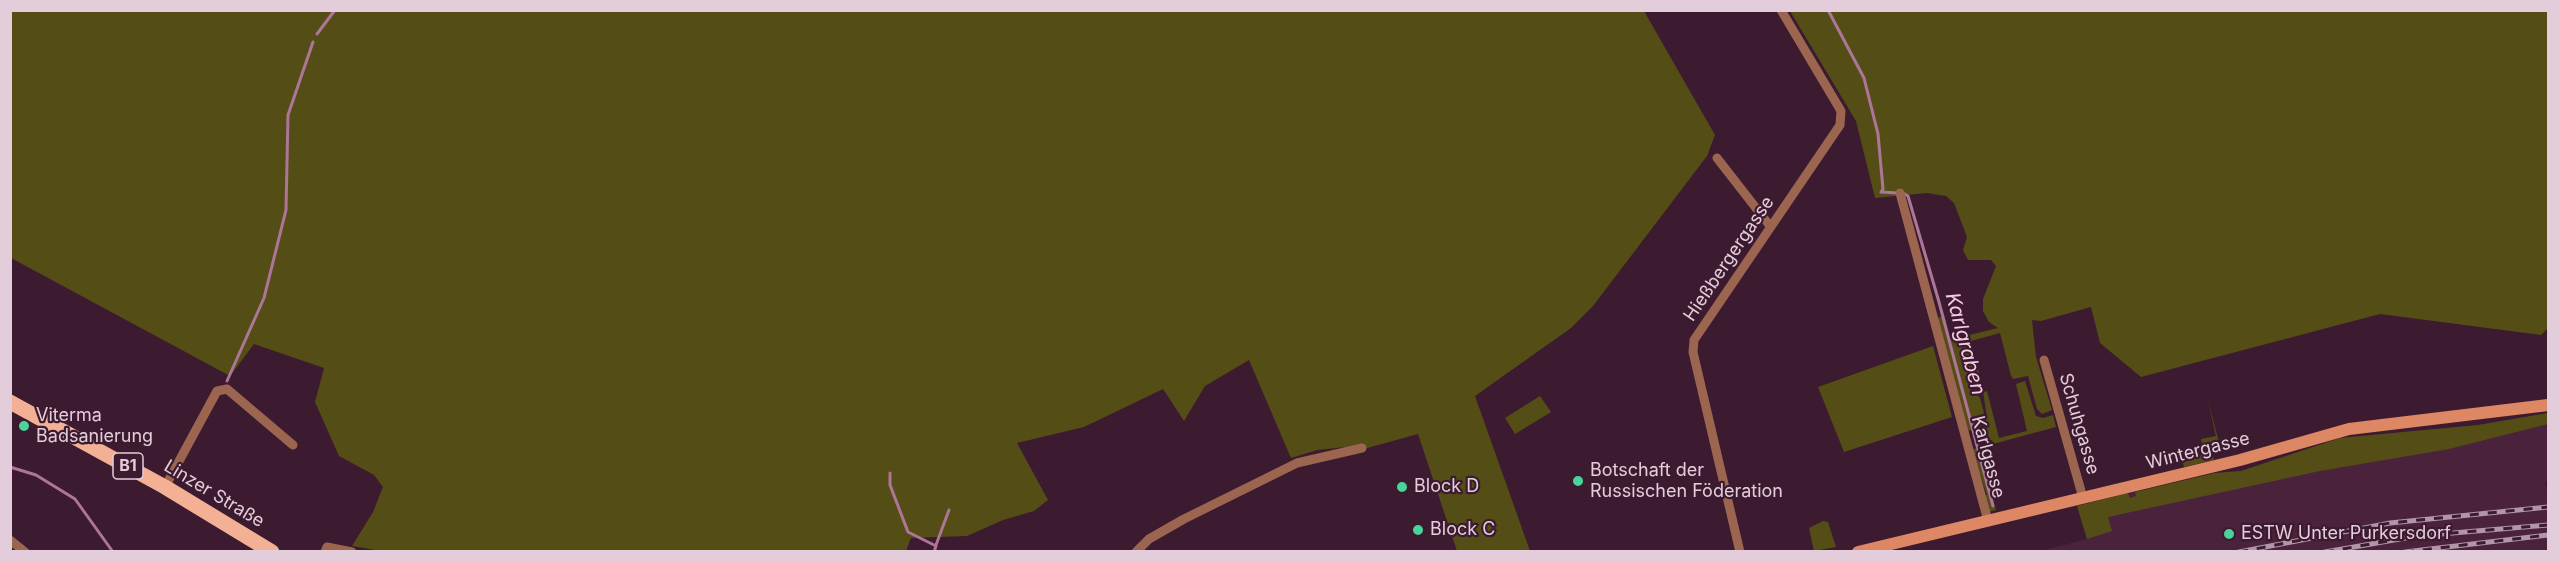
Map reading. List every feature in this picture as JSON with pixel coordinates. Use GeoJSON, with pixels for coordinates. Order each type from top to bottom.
{"type":"FeatureCollection","features":[{"type":"Feature","properties":{"kind":"main road","name":"Linzer Straße"},"geometry":{"type":"LineString","coordinates":[[10,402],[165,487],[272,552]]}},
{"type":"Feature","properties":{"kind":"street","name":"Hießbergergasse"},"geometry":{"type":"LineString","coordinates":[[1740,552],[1693,352],[1694,340],[1840,124],[1842,111],[1781,10]]}},
{"type":"Feature","properties":{"kind":"street"},"geometry":{"type":"LineString","coordinates":[[1718,158],[1770,226]]}},
{"type":"Feature","properties":{"kind":"street","name":"Karlgasse"},"geometry":{"type":"LineString","coordinates":[[1900,192],[1988,521]]}},
{"type":"Feature","properties":{"kind":"street","name":"Schuhgasse"},"geometry":{"type":"LineString","coordinates":[[2044,360],[2083,498]]}},
{"type":"Feature","properties":{"kind":"street"},"geometry":{"type":"LineString","coordinates":[[165,487],[217,391],[227,389],[293,444]]}},
{"type":"Feature","properties":{"kind":"street","name":"Wintergasse"},"geometry":{"type":"LineString","coordinates":[[1858,552],[2240,460],[2349,429],[2548,405]]}},
{"type":"Feature","properties":{"kind":"street"},"geometry":{"type":"LineString","coordinates":[[1136,552],[1149,539],[1184,519],[1297,463],[1362,448]]}},
{"type":"Feature","properties":{"kind":"street"},"geometry":{"type":"LineString","coordinates":[[10,540],[25,552]]}},
{"type":"Feature","properties":{"kind":"street"},"geometry":{"type":"LineString","coordinates":[[325,552],[327,547],[352,552]]}},
{"type":"Feature","properties":{"kind":"shaded area"},"geometry":{"type":"Polygon","coordinates":[[[10,11],[1644,11],[1715,135],[1707,156],[1593,306],[1571,328],[1475,396],[1530,551],[1457,551],[1418,434],[1360,450],[1365,445],[1317,450],[1291,458],[1249,360],[1205,386],[1184,421],[1163,389],[1084,427],[1017,443],[1048,500],[1034,511],[1003,520],[967,536],[911,538],[906,551],[381,551],[352,546],[373,512],[383,487],[374,475],[339,456],[315,402],[324,368],[254,344],[230,376],[11,258],[10,11]]]}},
{"type":"Feature","properties":{"kind":"shaded area"},"geometry":{"type":"Polygon","coordinates":[[[1790,11],[2548,11],[2548,328],[2541,335],[2380,314],[2141,377],[2100,343],[2091,307],[2041,321],[2032,320],[2036,357],[2052,410],[2042,414],[2037,409],[2028,376],[2013,379],[2011,376],[2000,333],[1971,341],[1982,385],[1971,388],[1970,392],[1972,396],[1977,395],[1980,398],[1984,413],[1980,427],[1968,431],[1937,318],[1944,316],[1949,340],[1998,328],[1989,322],[1983,311],[1983,299],[1996,266],[1991,260],[1968,260],[1963,250],[1967,237],[1954,203],[1946,196],[1927,193],[1875,198],[1856,121],[1790,11]]]}},
{"type":"Feature","properties":{"kind":"shaded area"},"geometry":{"type":"Polygon","coordinates":[[[1933,346],[1952,417],[1844,452],[1818,387],[1933,346]]]}},
{"type":"Feature","properties":{"kind":"shaded area"},"geometry":{"type":"Polygon","coordinates":[[[2025,381],[2036,416],[2043,418],[2053,415],[2056,427],[1993,444],[1992,440],[1987,441],[1984,428],[1987,417],[1983,392],[1987,391],[1999,438],[2027,431],[2016,384],[2025,381]]]}},
{"type":"Feature","properties":{"kind":"shaded area"},"geometry":{"type":"Polygon","coordinates":[[[1540,396],[1551,412],[1515,434],[1505,418],[1540,396]]]}},
{"type":"Feature","properties":{"kind":"shaded area"},"geometry":{"type":"Polygon","coordinates":[[[2207,397],[2220,446],[2211,448],[2214,460],[2184,467],[2182,459],[2207,454],[2208,448],[2203,447],[2201,439],[2216,436],[2207,397]]]}},
{"type":"Feature","properties":{"kind":"shaded area"},"geometry":{"type":"Polygon","coordinates":[[[2548,413],[2548,481],[2545,482],[2548,496],[2548,551],[2036,552],[2087,539],[2077,506],[2215,473],[2241,471],[2340,438],[2478,425],[2548,413]]]}},
{"type":"Feature","properties":{"kind":"shaded area"},"geometry":{"type":"Polygon","coordinates":[[[2548,413],[2548,424],[2449,449],[2320,471],[2108,517],[2112,531],[2087,539],[2077,506],[2128,493],[2130,498],[2136,496],[2135,492],[2215,473],[2241,471],[2340,438],[2478,425],[2548,413]]]}},
{"type":"Feature","properties":{"kind":"shaded area"},"geometry":{"type":"Polygon","coordinates":[[[1979,447],[1996,510],[1989,512],[1984,496],[1987,495],[1972,450],[1979,447]]]}},
{"type":"Feature","properties":{"kind":"shaded area"},"geometry":{"type":"Polygon","coordinates":[[[1823,521],[1828,522],[1836,547],[1814,551],[1809,528],[1823,521]]]}},
{"type":"Feature","properties":{"kind":"waterway"},"geometry":{"type":"LineString","coordinates":[[317,34],[335,10]]}},
{"type":"Feature","properties":{"kind":"waterway","name":"Karlgraben"},"geometry":{"type":"LineString","coordinates":[[1828,10],[1864,78],[1878,134],[1883,189],[1881,192],[1897,193]]}},
{"type":"Feature","properties":{"kind":"waterway"},"geometry":{"type":"LineString","coordinates":[[227,381],[264,298],[286,210],[288,115],[313,42]]}},
{"type":"Feature","properties":{"kind":"waterway","name":"Karlgraben"},"geometry":{"type":"LineString","coordinates":[[1903,193],[1908,196],[1939,302],[1993,506]]}},
{"type":"Feature","properties":{"kind":"waterway"},"geometry":{"type":"LineString","coordinates":[[10,467],[36,475],[75,499],[113,552]]}},
{"type":"Feature","properties":{"kind":"waterway"},"geometry":{"type":"LineString","coordinates":[[890,473],[890,485],[908,532],[936,546],[934,552]]}},
{"type":"Feature","properties":{"kind":"waterway"},"geometry":{"type":"LineString","coordinates":[[936,545],[949,510]]}},
{"type":"Feature","properties":{"kind":"railway"},"geometry":{"type":"LineString","coordinates":[[2239,552],[2390,523],[2548,507]]}},
{"type":"Feature","properties":{"kind":"railway"},"geometry":{"type":"LineString","coordinates":[[2325,552],[2417,536],[2548,525]]}},
{"type":"Feature","properties":{"kind":"railway"},"geometry":{"type":"LineString","coordinates":[[2405,552],[2548,535]]}},
{"type":"Feature","properties":{"kind":"place","name":"Viterma Badsanierung"},"geometry":{"type":"Point","coordinates":[24,426]}},
{"type":"Feature","properties":{"kind":"place","name":"Botschaft der Russischen Föderation"},"geometry":{"type":"Point","coordinates":[1578,481]}},
{"type":"Feature","properties":{"kind":"place","name":"Block D"},"geometry":{"type":"Point","coordinates":[1402,487]}},
{"type":"Feature","properties":{"kind":"place","name":"Block C"},"geometry":{"type":"Point","coordinates":[1418,530]}},
{"type":"Feature","properties":{"kind":"place","name":"ESTW Unter Purkersdorf"},"geometry":{"type":"Point","coordinates":[2229,534]}}]}
